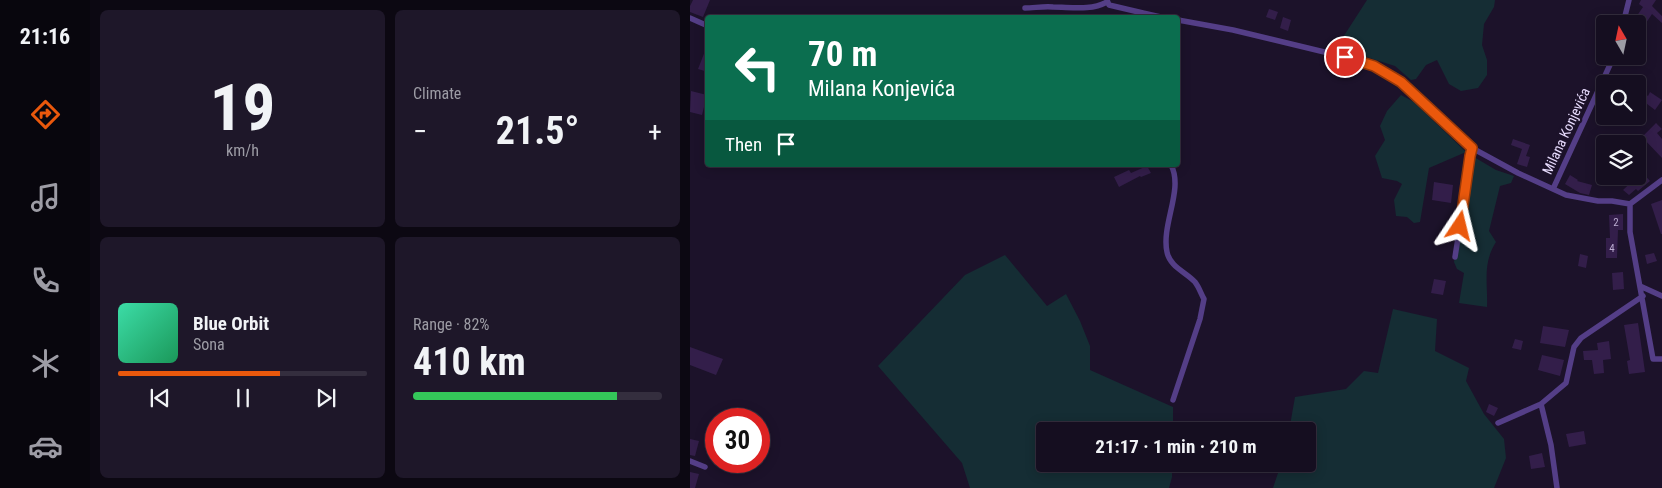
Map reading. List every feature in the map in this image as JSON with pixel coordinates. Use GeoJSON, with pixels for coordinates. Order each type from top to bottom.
{"type":"FeatureCollection","features":[{"type":"Feature","properties":{"kind":"street"},"geometry":{"type":"LineString","coordinates":[[1625,15],[1629,0]]}},
{"type":"Feature","properties":{"kind":"street"},"geometry":{"type":"LineString","coordinates":[[1025,8],[1053,7],[1078,9],[1103,4],[1107,1],[1109,5],[1144,15]]}},
{"type":"Feature","properties":{"kind":"street"},"geometry":{"type":"LineString","coordinates":[[690,18],[705,25]]}},
{"type":"Feature","properties":{"kind":"street","name":"Milana Konjevića"},"geometry":{"type":"LineString","coordinates":[[1180,20],[1233,30],[1345,57],[1374,66],[1401,82],[1472,148],[1566,195],[1630,204]]}},
{"type":"Feature","properties":{"kind":"street","name":"Milana Konjevića"},"geometry":{"type":"LineString","coordinates":[[1553,189],[1610,65]]}},
{"type":"Feature","properties":{"kind":"street"},"geometry":{"type":"LineString","coordinates":[[1455,257],[1472,148]]}},
{"type":"Feature","properties":{"kind":"street"},"geometry":{"type":"LineString","coordinates":[[1172,167],[1175,185],[1165,241],[1167,255],[1175,266],[1195,283],[1204,299],[1200,319],[1173,400]]}},
{"type":"Feature","properties":{"kind":"street"},"geometry":{"type":"LineString","coordinates":[[1662,180],[1630,204],[1630,232],[1653,359],[1662,359]]}},
{"type":"Feature","properties":{"kind":"street"},"geometry":{"type":"LineString","coordinates":[[1640,286],[1662,296]]}},
{"type":"Feature","properties":{"kind":"street"},"geometry":{"type":"LineString","coordinates":[[1498,423],[1541,404],[1566,383],[1574,347],[1580,338],[1643,296]]}},
{"type":"Feature","properties":{"kind":"street"},"geometry":{"type":"LineString","coordinates":[[1541,404],[1551,445],[1557,488]]}},
{"type":"Feature","properties":{"kind":"street"},"geometry":{"type":"LineString","coordinates":[[690,461],[704,467]]}},
{"type":"Feature","properties":{"kind":"shaded area"},"geometry":{"type":"Polygon","coordinates":[[[1367,0],[1495,0],[1494,7],[1484,24],[1482,45],[1487,60],[1487,75],[1478,88],[1461,91],[1449,84],[1437,60],[1426,65],[1416,79],[1411,80],[1395,66],[1360,55],[1338,45],[1367,0]]]}},
{"type":"Feature","properties":{"kind":"shaded area"},"geometry":{"type":"Polygon","coordinates":[[[1401,95],[1414,102],[1466,152],[1429,168],[1420,222],[1414,223],[1407,217],[1396,216],[1394,200],[1402,184],[1382,178],[1375,156],[1385,140],[1380,126],[1387,111],[1401,95]]]}},
{"type":"Feature","properties":{"kind":"shaded area"},"geometry":{"type":"Polygon","coordinates":[[[1474,157],[1496,170],[1514,176],[1511,183],[1500,186],[1489,231],[1496,242],[1487,266],[1487,307],[1459,303],[1464,273],[1457,269],[1454,262],[1474,157]]]}},
{"type":"Feature","properties":{"kind":"shaded area"},"geometry":{"type":"Polygon","coordinates":[[[1005,255],[1047,306],[1066,294],[1090,346],[1090,370],[1173,407],[1173,422],[1036,422],[1036,472],[1172,472],[1169,488],[970,488],[962,463],[878,366],[965,275],[1005,255]]]}},
{"type":"Feature","properties":{"kind":"shaded area"},"geometry":{"type":"Polygon","coordinates":[[[1393,309],[1437,319],[1435,351],[1469,368],[1466,381],[1484,414],[1504,439],[1506,458],[1494,488],[1273,488],[1278,472],[1316,472],[1316,422],[1291,422],[1295,397],[1346,389],[1364,371],[1378,373],[1393,309]]]}},
{"type":"Feature","properties":{"kind":"building"},"geometry":{"type":"Polygon","coordinates":[[[693,0],[710,0],[703,17],[690,12],[693,0]]]}},
{"type":"Feature","properties":{"kind":"building"},"geometry":{"type":"Polygon","coordinates":[[[1641,0],[1656,0],[1652,6],[1662,16],[1662,23],[1652,14],[1646,23],[1646,15],[1638,15],[1643,7],[1639,4],[1641,0]]]}},
{"type":"Feature","properties":{"kind":"building"},"geometry":{"type":"Polygon","coordinates":[[[1269,9],[1278,12],[1275,20],[1266,17],[1269,9]]]}},
{"type":"Feature","properties":{"kind":"building"},"geometry":{"type":"Polygon","coordinates":[[[1283,17],[1291,20],[1288,31],[1280,28],[1283,17]]]}},
{"type":"Feature","properties":{"kind":"building"},"geometry":{"type":"Polygon","coordinates":[[[705,51],[705,71],[698,69],[705,51]]]}},
{"type":"Feature","properties":{"kind":"building"},"geometry":{"type":"Polygon","coordinates":[[[691,91],[705,94],[702,115],[690,112],[691,91]]]}},
{"type":"Feature","properties":{"kind":"building"},"geometry":{"type":"Polygon","coordinates":[[[1650,92],[1662,100],[1655,110],[1646,103],[1646,95],[1648,96],[1650,92]]]}},
{"type":"Feature","properties":{"kind":"building"},"geometry":{"type":"Polygon","coordinates":[[[1656,123],[1662,129],[1657,133],[1662,139],[1662,158],[1646,141],[1646,135],[1644,135],[1656,123]]]}},
{"type":"Feature","properties":{"kind":"building"},"geometry":{"type":"Polygon","coordinates":[[[1513,139],[1530,145],[1526,156],[1530,157],[1527,167],[1517,164],[1522,149],[1511,145],[1513,139]]]}},
{"type":"Feature","properties":{"kind":"building"},"geometry":{"type":"Polygon","coordinates":[[[1148,167],[1151,173],[1140,176],[1119,187],[1114,177],[1129,170],[1131,173],[1148,167]]]}},
{"type":"Feature","properties":{"kind":"building"},"geometry":{"type":"Polygon","coordinates":[[[1570,175],[1577,181],[1592,185],[1589,195],[1580,193],[1565,184],[1570,175]]]}},
{"type":"Feature","properties":{"kind":"building"},"geometry":{"type":"Polygon","coordinates":[[[1646,176],[1650,181],[1646,184],[1646,176]]]}},
{"type":"Feature","properties":{"kind":"building"},"geometry":{"type":"Polygon","coordinates":[[[1434,182],[1453,185],[1451,203],[1432,200],[1434,182]]]}},
{"type":"Feature","properties":{"kind":"building"},"geometry":{"type":"Polygon","coordinates":[[[1628,185],[1645,185],[1629,195],[1623,190],[1628,185]]]}},
{"type":"Feature","properties":{"kind":"building"},"geometry":{"type":"Polygon","coordinates":[[[1662,200],[1662,234],[1661,234],[1651,204],[1662,200]]]}},
{"type":"Feature","properties":{"kind":"building"},"geometry":{"type":"Polygon","coordinates":[[[1623,214],[1623,230],[1618,230],[1617,258],[1606,258],[1606,238],[1610,238],[1609,215],[1623,214]]]}},
{"type":"Feature","properties":{"kind":"building"},"geometry":{"type":"Polygon","coordinates":[[[1654,253],[1657,261],[1647,264],[1645,255],[1654,253]]]}},
{"type":"Feature","properties":{"kind":"building"},"geometry":{"type":"Polygon","coordinates":[[[1580,254],[1588,256],[1586,268],[1578,266],[1580,254]]]}},
{"type":"Feature","properties":{"kind":"building"},"geometry":{"type":"Polygon","coordinates":[[[1623,272],[1624,289],[1613,290],[1612,273],[1623,272]]]}},
{"type":"Feature","properties":{"kind":"building"},"geometry":{"type":"Polygon","coordinates":[[[1434,279],[1446,281],[1443,295],[1431,293],[1434,279]]]}},
{"type":"Feature","properties":{"kind":"building"},"geometry":{"type":"Polygon","coordinates":[[[1638,323],[1645,372],[1629,374],[1627,361],[1630,360],[1624,325],[1638,323]]]}},
{"type":"Feature","properties":{"kind":"building"},"geometry":{"type":"Polygon","coordinates":[[[1543,326],[1569,330],[1565,347],[1540,343],[1543,326]]]}},
{"type":"Feature","properties":{"kind":"building"},"geometry":{"type":"Polygon","coordinates":[[[1515,339],[1523,341],[1521,350],[1512,348],[1515,339]]]}},
{"type":"Feature","properties":{"kind":"building"},"geometry":{"type":"Polygon","coordinates":[[[1609,341],[1611,359],[1603,360],[1604,373],[1594,374],[1592,360],[1584,360],[1583,351],[1598,350],[1597,343],[1609,341]]]}},
{"type":"Feature","properties":{"kind":"building"},"geometry":{"type":"Polygon","coordinates":[[[690,347],[723,359],[716,375],[690,365],[690,347]]]}},
{"type":"Feature","properties":{"kind":"building"},"geometry":{"type":"Polygon","coordinates":[[[1542,355],[1564,360],[1560,376],[1538,370],[1542,355]]]}},
{"type":"Feature","properties":{"kind":"building"},"geometry":{"type":"Polygon","coordinates":[[[1489,404],[1498,408],[1494,416],[1486,412],[1489,404]]]}},
{"type":"Feature","properties":{"kind":"building"},"geometry":{"type":"Polygon","coordinates":[[[1584,431],[1586,444],[1569,447],[1566,434],[1584,431]]]}},
{"type":"Feature","properties":{"kind":"building"},"geometry":{"type":"Polygon","coordinates":[[[690,439],[699,441],[695,456],[690,455],[690,439]]]}},
{"type":"Feature","properties":{"kind":"building"},"geometry":{"type":"Polygon","coordinates":[[[1542,453],[1545,467],[1531,469],[1529,456],[1542,453]]]}},
{"type":"Feature","properties":{"kind":"building"},"geometry":{"type":"Polygon","coordinates":[[[690,472],[699,474],[695,488],[690,488],[690,472]]]}},
{"type":"Feature","properties":{"kind":"route"},"geometry":{"type":"LineString","coordinates":[[1345,57],[1374,66],[1401,82],[1472,148],[1460,226]]}}]}
